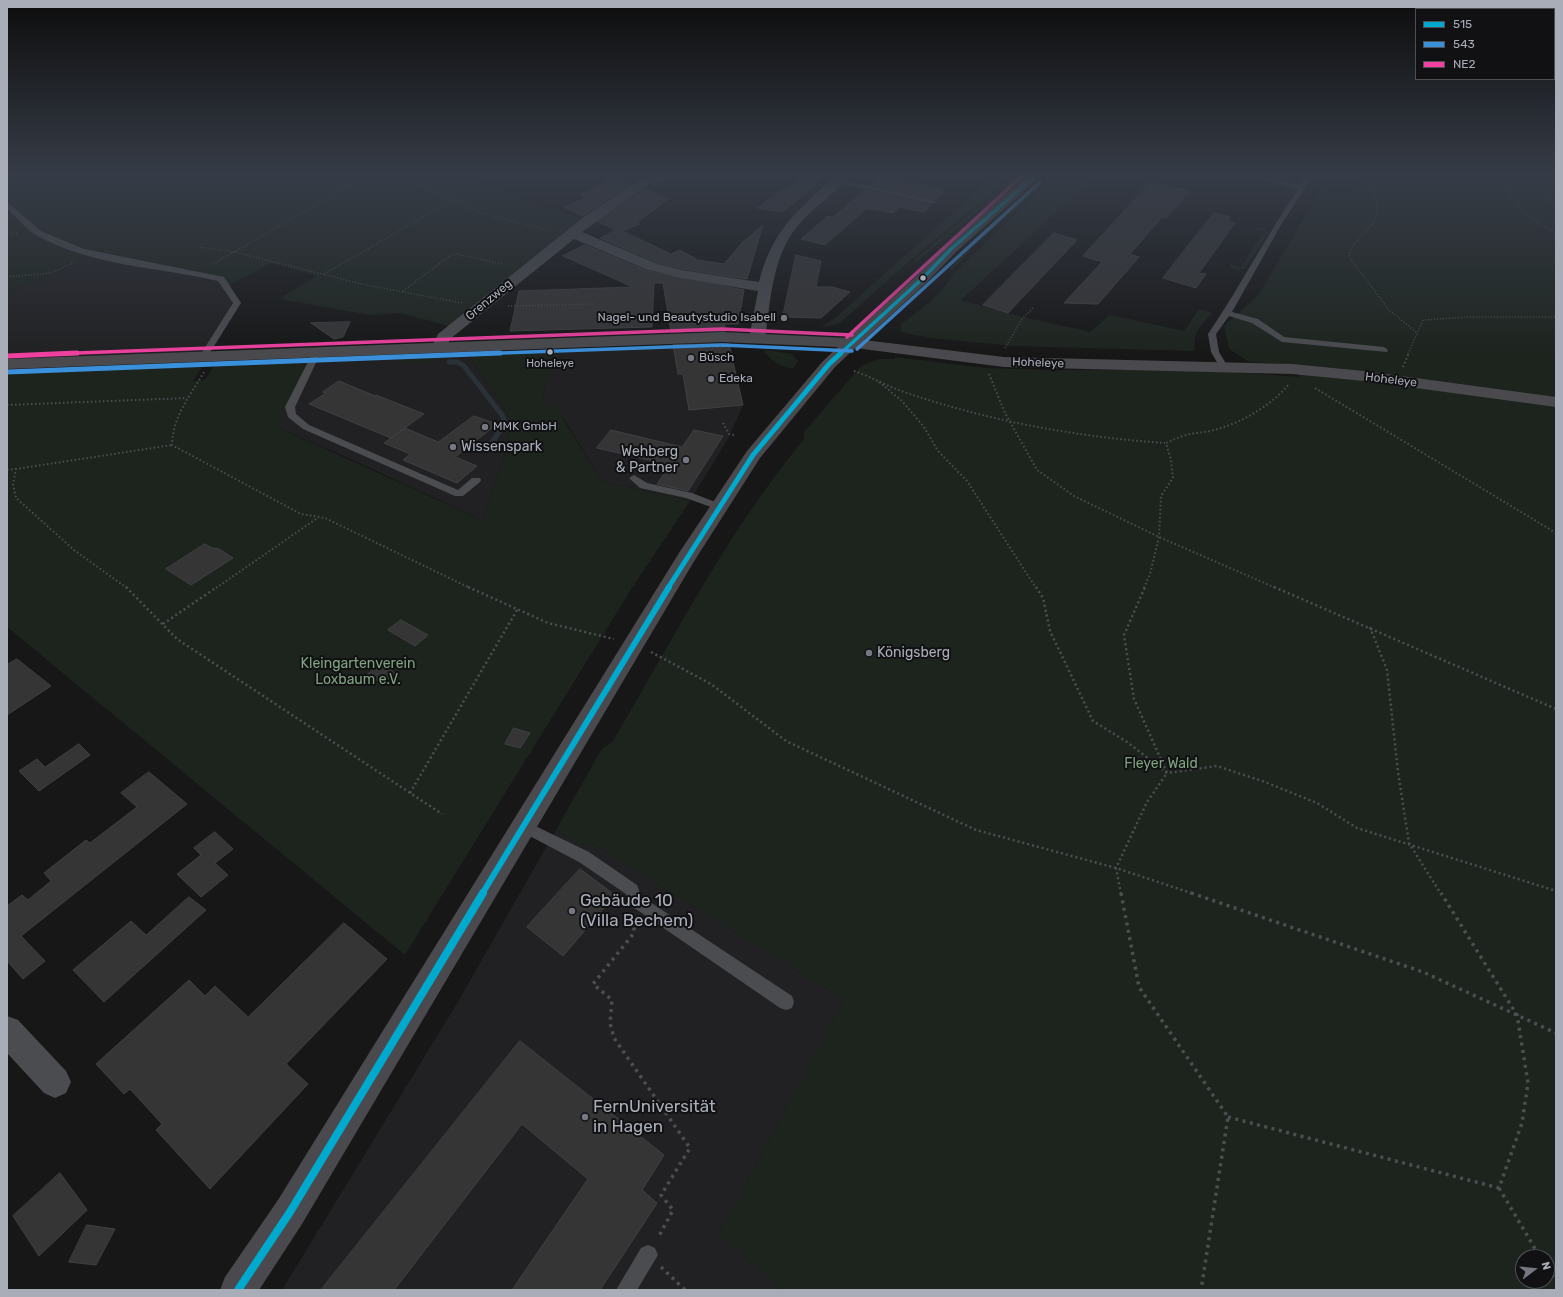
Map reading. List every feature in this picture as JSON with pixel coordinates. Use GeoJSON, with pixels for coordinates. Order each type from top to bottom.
{"type":"FeatureCollection","features":[{"type":"Feature","properties":{"kind":"street","name":"Grenzweg"},"geometry":{"type":"LineString","coordinates":[[439,348],[443,337],[568,237]]}},
{"type":"Feature","properties":{"kind":"street"},"geometry":{"type":"LineString","coordinates":[[577,237],[653,267],[748,286],[766,287]]}},
{"type":"Feature","properties":{"kind":"street"},"geometry":{"type":"LineString","coordinates":[[757,339],[766,287],[775,251],[783,237]]}},
{"type":"Feature","properties":{"kind":"street"},"geometry":{"type":"LineString","coordinates":[[238,1290],[290,1212],[525,827],[686,558],[762,443],[829,364],[923,278],[965,237]]}},
{"type":"Feature","properties":{"kind":"street","name":"Hoheleye"},"geometry":{"type":"LineString","coordinates":[[7,364],[722,337],[852,343],[1004,362],[1292,369],[1364,376],[1556,402]]}},
{"type":"Feature","properties":{"kind":"street"},"geometry":{"type":"LineString","coordinates":[[7,1031],[54,1082]]}},
{"type":"Feature","properties":{"kind":"lane"},"geometry":{"type":"LineString","coordinates":[[48,237],[87,253],[198,273],[221,279],[237,303],[208,357]]}},
{"type":"Feature","properties":{"kind":"lane"},"geometry":{"type":"LineString","coordinates":[[1224,367],[1214,352],[1212,334],[1227,313],[1270,237]]}},
{"type":"Feature","properties":{"kind":"lane"},"geometry":{"type":"LineString","coordinates":[[1227,313],[1255,321],[1282,339],[1384,350]]}},
{"type":"Feature","properties":{"kind":"lane"},"geometry":{"type":"LineString","coordinates":[[317,352],[290,407],[291,415],[306,427],[459,494],[476,480]]}},
{"type":"Feature","properties":{"kind":"lane"},"geometry":{"type":"LineString","coordinates":[[634,478],[644,486],[688,495],[719,507]]}},
{"type":"Feature","properties":{"kind":"lane"},"geometry":{"type":"LineString","coordinates":[[525,827],[584,856],[632,890],[635,900],[786,1002]]}},
{"type":"Feature","properties":{"kind":"lane"},"geometry":{"type":"LineString","coordinates":[[626,1290],[648,1255]]}},
{"type":"Feature","properties":{"kind":"path"},"geometry":{"type":"LineString","coordinates":[[198,273],[262,237]]}},
{"type":"Feature","properties":{"kind":"path"},"geometry":{"type":"LineString","coordinates":[[323,274],[388,237]]}},
{"type":"Feature","properties":{"kind":"path"},"geometry":{"type":"LineString","coordinates":[[1359,237],[1354,241],[1349,250],[1349,257],[1390,310],[1417,333]]}},
{"type":"Feature","properties":{"kind":"path"},"geometry":{"type":"LineString","coordinates":[[200,247],[235,252],[366,285],[481,307],[594,304]]}},
{"type":"Feature","properties":{"kind":"path"},"geometry":{"type":"LineString","coordinates":[[7,277],[43,275],[63,271],[87,253]]}},
{"type":"Feature","properties":{"kind":"path"},"geometry":{"type":"LineString","coordinates":[[402,291],[451,255],[457,254],[503,264]]}},
{"type":"Feature","properties":{"kind":"path"},"geometry":{"type":"LineString","coordinates":[[1004,362],[1002,352],[1022,319],[1033,308]]}},
{"type":"Feature","properties":{"kind":"path"},"geometry":{"type":"LineString","coordinates":[[1403,370],[1404,363],[1423,320],[1468,317],[1556,317]]}},
{"type":"Feature","properties":{"kind":"path"},"geometry":{"type":"LineString","coordinates":[[172,445],[174,424],[178,412],[208,357]]}},
{"type":"Feature","properties":{"kind":"path"},"geometry":{"type":"LineString","coordinates":[[981,360],[1010,422],[1037,470],[1074,496],[1159,537],[1370,627],[1556,709]]}},
{"type":"Feature","properties":{"kind":"path"},"geometry":{"type":"LineString","coordinates":[[1292,369],[1308,383],[1556,533]]}},
{"type":"Feature","properties":{"kind":"path"},"geometry":{"type":"LineString","coordinates":[[854,371],[905,392],[1010,422],[1063,433],[1122,440],[1166,443],[1186,435],[1214,430],[1260,409],[1280,395],[1288,384],[1308,383]]}},
{"type":"Feature","properties":{"kind":"path"},"geometry":{"type":"LineString","coordinates":[[879,382],[902,402],[924,426],[938,451],[967,481],[1043,598],[1050,631],[1093,721],[1127,742],[1167,774]]}},
{"type":"Feature","properties":{"kind":"path"},"geometry":{"type":"LineString","coordinates":[[7,405],[187,398]]}},
{"type":"Feature","properties":{"kind":"path"},"geometry":{"type":"LineString","coordinates":[[723,423],[729,434],[734,435]]}},
{"type":"Feature","properties":{"kind":"path"},"geometry":{"type":"LineString","coordinates":[[1166,443],[1172,460],[1173,478],[1161,496],[1159,537],[1150,574],[1124,635],[1134,699],[1167,774]]}},
{"type":"Feature","properties":{"kind":"path"},"geometry":{"type":"LineString","coordinates":[[7,470],[172,445],[301,514],[317,518],[325,518],[517,610],[548,623],[634,644],[711,684],[786,741],[976,830],[1116,868],[1423,972],[1556,1033]]}},
{"type":"Feature","properties":{"kind":"path"},"geometry":{"type":"LineString","coordinates":[[16,469],[13,482],[16,498],[74,550],[123,584],[177,638],[442,814]]}},
{"type":"Feature","properties":{"kind":"path"},"geometry":{"type":"LineString","coordinates":[[163,624],[317,518]]}},
{"type":"Feature","properties":{"kind":"path"},"geometry":{"type":"LineString","coordinates":[[410,793],[517,610]]}},
{"type":"Feature","properties":{"kind":"path"},"geometry":{"type":"LineString","coordinates":[[1370,627],[1387,670],[1398,772],[1409,843],[1517,1015],[1528,1083],[1522,1123],[1499,1188]]}},
{"type":"Feature","properties":{"kind":"path"},"geometry":{"type":"LineString","coordinates":[[1535,1249],[1499,1188],[1228,1117],[1139,987],[1116,868],[1147,802],[1167,774],[1217,766],[1265,782],[1317,803],[1357,828],[1409,843],[1556,891]]}},
{"type":"Feature","properties":{"kind":"path"},"geometry":{"type":"LineString","coordinates":[[635,900],[634,933],[593,984],[612,1000],[610,1023],[614,1038],[690,1148],[661,1195],[673,1210],[648,1255],[685,1290]]}},
{"type":"Feature","properties":{"kind":"path"},"geometry":{"type":"LineString","coordinates":[[1201,1290],[1228,1117]]}},
{"type":"Feature","properties":{"kind":"shaded area"},"geometry":{"type":"Polygon","coordinates":[[[85,254],[220,279],[233,298],[229,314],[204,354],[7,361],[7,293],[63,270],[85,254]]]}},
{"type":"Feature","properties":{"kind":"shaded area"},"geometry":{"type":"Polygon","coordinates":[[[729,345],[743,405],[728,439],[690,501],[602,481],[564,419],[542,405],[552,351],[729,345]]]}},
{"type":"Feature","properties":{"kind":"shaded area"},"geometry":{"type":"Polygon","coordinates":[[[468,354],[509,416],[508,446],[482,520],[353,460],[265,422],[299,361],[468,354]]]}},
{"type":"Feature","properties":{"kind":"shaded area","name":"FernUniversität in Hagen"},"geometry":{"type":"Polygon","coordinates":[[[556,830],[581,845],[592,843],[844,1000],[719,1234],[782,1290],[282,1290],[459,1000],[556,830]]]}},
{"type":"Feature","properties":{"kind":"green space"},"geometry":{"type":"Polygon","coordinates":[[[7,237],[562,237],[449,326],[400,313],[370,315],[278,299],[317,276],[271,263],[228,286],[220,278],[196,271],[85,254],[63,270],[7,293],[7,237]]]}},
{"type":"Feature","properties":{"kind":"green space"},"geometry":{"type":"Polygon","coordinates":[[[926,237],[938,237],[840,323],[821,327],[834,319],[926,237]]]}},
{"type":"Feature","properties":{"kind":"green space"},"geometry":{"type":"Polygon","coordinates":[[[943,237],[947,237],[915,263],[915,259],[943,237]]]}},
{"type":"Feature","properties":{"kind":"green space"},"geometry":{"type":"Polygon","coordinates":[[[981,237],[985,237],[953,270],[949,269],[981,237]]]}},
{"type":"Feature","properties":{"kind":"green space"},"geometry":{"type":"Polygon","coordinates":[[[992,237],[1030,237],[961,300],[1018,316],[1090,332],[1110,315],[1184,331],[1199,309],[1212,313],[1196,334],[1194,344],[1195,351],[1014,346],[931,338],[901,332],[901,324],[928,304],[943,289],[954,274],[992,237]]]}},
{"type":"Feature","properties":{"kind":"green space"},"geometry":{"type":"Polygon","coordinates":[[[1261,237],[1266,237],[1245,268],[1238,270],[1230,268],[1230,264],[1241,267],[1261,237]]]}},
{"type":"Feature","properties":{"kind":"green space","name":"Fleyer Wald"},"geometry":{"type":"Polygon","coordinates":[[[1293,237],[1556,237],[1556,1290],[782,1290],[719,1234],[844,1000],[592,843],[581,846],[556,830],[598,755],[603,748],[613,741],[702,586],[726,548],[776,474],[804,439],[804,432],[861,366],[878,359],[895,359],[895,357],[985,368],[1047,370],[1205,370],[1299,377],[1289,364],[1249,362],[1229,349],[1224,326],[1259,294],[1293,237]]]}},
{"type":"Feature","properties":{"kind":"green space"},"geometry":{"type":"Polygon","coordinates":[[[765,350],[792,354],[798,361],[793,369],[785,367],[771,359],[765,353],[765,350]]]}},
{"type":"Feature","properties":{"kind":"green space","name":"Kleingartenverein Loxbaum e.V."},"geometry":{"type":"Polygon","coordinates":[[[552,351],[542,405],[554,405],[602,481],[690,501],[632,588],[405,955],[7,627],[7,373],[202,367],[193,381],[205,380],[215,364],[308,361],[277,427],[482,520],[508,446],[509,416],[468,354],[552,351]]]}},
{"type":"Feature","properties":{"kind":"green space"},"geometry":{"type":"Polygon","coordinates":[[[394,357],[437,357],[422,362],[409,362],[394,357]]]}},
{"type":"Feature","properties":{"kind":"building"},"geometry":{"type":"Polygon","coordinates":[[[603,237],[634,237],[671,254],[680,250],[698,260],[724,264],[749,237],[760,237],[747,279],[682,269],[658,263],[600,238],[603,237]]]}},
{"type":"Feature","properties":{"kind":"building"},"geometry":{"type":"Polygon","coordinates":[[[804,237],[835,237],[825,245],[801,239],[804,237]]]}},
{"type":"Feature","properties":{"kind":"building"},"geometry":{"type":"Polygon","coordinates":[[[1051,237],[1066,237],[1077,240],[1008,313],[983,305],[1051,237]]]}},
{"type":"Feature","properties":{"kind":"building"},"geometry":{"type":"Polygon","coordinates":[[[1101,237],[1145,237],[1130,254],[1139,257],[1098,304],[1064,303],[1102,262],[1083,256],[1101,237]]]}},
{"type":"Feature","properties":{"kind":"building"},"geometry":{"type":"Polygon","coordinates":[[[1196,237],[1225,237],[1199,273],[1206,274],[1196,288],[1163,278],[1196,237]]]}},
{"type":"Feature","properties":{"kind":"building"},"geometry":{"type":"Polygon","coordinates":[[[585,245],[648,271],[744,290],[738,324],[724,324],[726,331],[671,332],[663,283],[654,283],[652,327],[510,331],[519,291],[633,287],[563,256],[585,245]]]}},
{"type":"Feature","properties":{"kind":"building"},"geometry":{"type":"Polygon","coordinates":[[[796,255],[821,261],[816,287],[832,287],[850,292],[821,318],[783,317],[796,255]]]}},
{"type":"Feature","properties":{"kind":"building"},"geometry":{"type":"Polygon","coordinates":[[[350,322],[343,337],[334,339],[311,323],[350,322]]]}},
{"type":"Feature","properties":{"kind":"building","name":"Edeka"},"geometry":{"type":"Polygon","coordinates":[[[729,344],[743,405],[689,410],[683,374],[678,374],[673,345],[729,344]]]}},
{"type":"Feature","properties":{"kind":"building"},"geometry":{"type":"Polygon","coordinates":[[[339,381],[424,414],[391,438],[309,404],[326,393],[323,392],[339,381]]]}},
{"type":"Feature","properties":{"kind":"building","name":"Wissenspark"},"geometry":{"type":"Polygon","coordinates":[[[474,416],[497,424],[455,457],[477,466],[457,483],[403,460],[410,454],[384,443],[405,428],[438,442],[474,416]]]}},
{"type":"Feature","properties":{"kind":"building","name":"Wehberg & Partner"},"geometry":{"type":"Polygon","coordinates":[[[611,430],[682,447],[694,430],[723,436],[688,491],[657,484],[670,465],[597,448],[611,430]]]}},
{"type":"Feature","properties":{"kind":"building"},"geometry":{"type":"Polygon","coordinates":[[[205,544],[212,548],[219,549],[233,558],[191,585],[166,569],[205,544]]]}},
{"type":"Feature","properties":{"kind":"building"},"geometry":{"type":"Polygon","coordinates":[[[401,620],[428,635],[415,646],[388,630],[401,620]]]}},
{"type":"Feature","properties":{"kind":"building"},"geometry":{"type":"Polygon","coordinates":[[[17,659],[51,686],[7,715],[7,665],[17,659]]]}},
{"type":"Feature","properties":{"kind":"building"},"geometry":{"type":"Polygon","coordinates":[[[382,664],[395,673],[382,684],[368,674],[382,664]]]}},
{"type":"Feature","properties":{"kind":"building"},"geometry":{"type":"Polygon","coordinates":[[[514,728],[530,733],[520,748],[505,744],[514,728]]]}},
{"type":"Feature","properties":{"kind":"building"},"geometry":{"type":"Polygon","coordinates":[[[79,744],[90,755],[39,791],[19,771],[37,759],[45,767],[79,744]]]}},
{"type":"Feature","properties":{"kind":"building"},"geometry":{"type":"Polygon","coordinates":[[[149,772],[187,804],[21,936],[45,961],[23,979],[7,961],[7,906],[22,895],[28,900],[51,881],[44,873],[86,840],[90,843],[137,807],[121,793],[149,772]]]}},
{"type":"Feature","properties":{"kind":"building"},"geometry":{"type":"Polygon","coordinates":[[[215,832],[233,849],[215,863],[228,875],[201,897],[177,874],[201,855],[194,848],[215,832]]]}},
{"type":"Feature","properties":{"kind":"building","name":"Gebäude 10 (Villa Bechem)"},"geometry":{"type":"Polygon","coordinates":[[[580,869],[615,895],[563,956],[527,927],[580,869]]]}},
{"type":"Feature","properties":{"kind":"building"},"geometry":{"type":"Polygon","coordinates":[[[189,897],[206,910],[104,1002],[73,970],[131,921],[146,935],[189,897]]]}},
{"type":"Feature","properties":{"kind":"building"},"geometry":{"type":"Polygon","coordinates":[[[344,923],[387,959],[286,1064],[308,1084],[210,1189],[156,1130],[162,1124],[130,1089],[124,1094],[96,1064],[189,980],[205,996],[215,986],[248,1017],[344,923]]]}},
{"type":"Feature","properties":{"kind":"building"},"geometry":{"type":"Polygon","coordinates":[[[520,1041],[664,1155],[642,1190],[657,1203],[600,1290],[512,1290],[588,1179],[522,1124],[394,1290],[321,1290],[520,1041]]]}},
{"type":"Feature","properties":{"kind":"building"},"geometry":{"type":"Polygon","coordinates":[[[60,1173],[87,1210],[39,1256],[13,1216],[60,1173]]]}},
{"type":"Feature","properties":{"kind":"building"},"geometry":{"type":"Polygon","coordinates":[[[87,1225],[115,1229],[96,1265],[69,1262],[87,1225]]]}},
{"type":"Feature","properties":{"kind":"waterway"},"geometry":{"type":"LineString","coordinates":[[449,362],[458,362],[464,366],[502,415],[505,423],[489,447]]}},
{"type":"Feature","properties":{"kind":"transit line","name":"NE2"},"geometry":{"type":"LineString","coordinates":[[847,337],[956,237]]}},
{"type":"Feature","properties":{"kind":"transit line","name":"515"},"geometry":{"type":"LineString","coordinates":[[238,1290],[290,1212],[686,558],[753,455],[829,364],[923,278],[965,237]]}},
{"type":"Feature","properties":{"kind":"transit line","name":"543"},"geometry":{"type":"LineString","coordinates":[[857,349],[980,237]]}},
{"type":"Feature","properties":{"kind":"transit line","name":"NE2"},"geometry":{"type":"LineString","coordinates":[[7,356],[722,329],[852,335]]}},
{"type":"Feature","properties":{"kind":"transit line","name":"543"},"geometry":{"type":"LineString","coordinates":[[7,372],[722,345],[852,351]]}},
{"type":"Feature","properties":{"kind":"place","name":"Nagel- und Beautystudio Isabell"},"geometry":{"type":"Point","coordinates":[784,318]}},
{"type":"Feature","properties":{"kind":"place","name":"Hoheleye"},"geometry":{"type":"Point","coordinates":[550,352]}},
{"type":"Feature","properties":{"kind":"place","name":"Büsch"},"geometry":{"type":"Point","coordinates":[691,358]}},
{"type":"Feature","properties":{"kind":"place","name":"Edeka"},"geometry":{"type":"Point","coordinates":[711,379]}},
{"type":"Feature","properties":{"kind":"place","name":"MMK GmbH"},"geometry":{"type":"Point","coordinates":[485,427]}},
{"type":"Feature","properties":{"kind":"place","name":"Wissenspark"},"geometry":{"type":"Point","coordinates":[453,447]}},
{"type":"Feature","properties":{"kind":"place","name":"Wehberg & Partner"},"geometry":{"type":"Point","coordinates":[686,460]}},
{"type":"Feature","properties":{"kind":"place","name":"Königsberg"},"geometry":{"type":"Point","coordinates":[869,653]}},
{"type":"Feature","properties":{"kind":"place","name":"Gebäude 10 (Villa Bechem)"},"geometry":{"type":"Point","coordinates":[572,911]}},
{"type":"Feature","properties":{"kind":"place","name":"FernUniversität in Hagen"},"geometry":{"type":"Point","coordinates":[585,1117]}}]}
